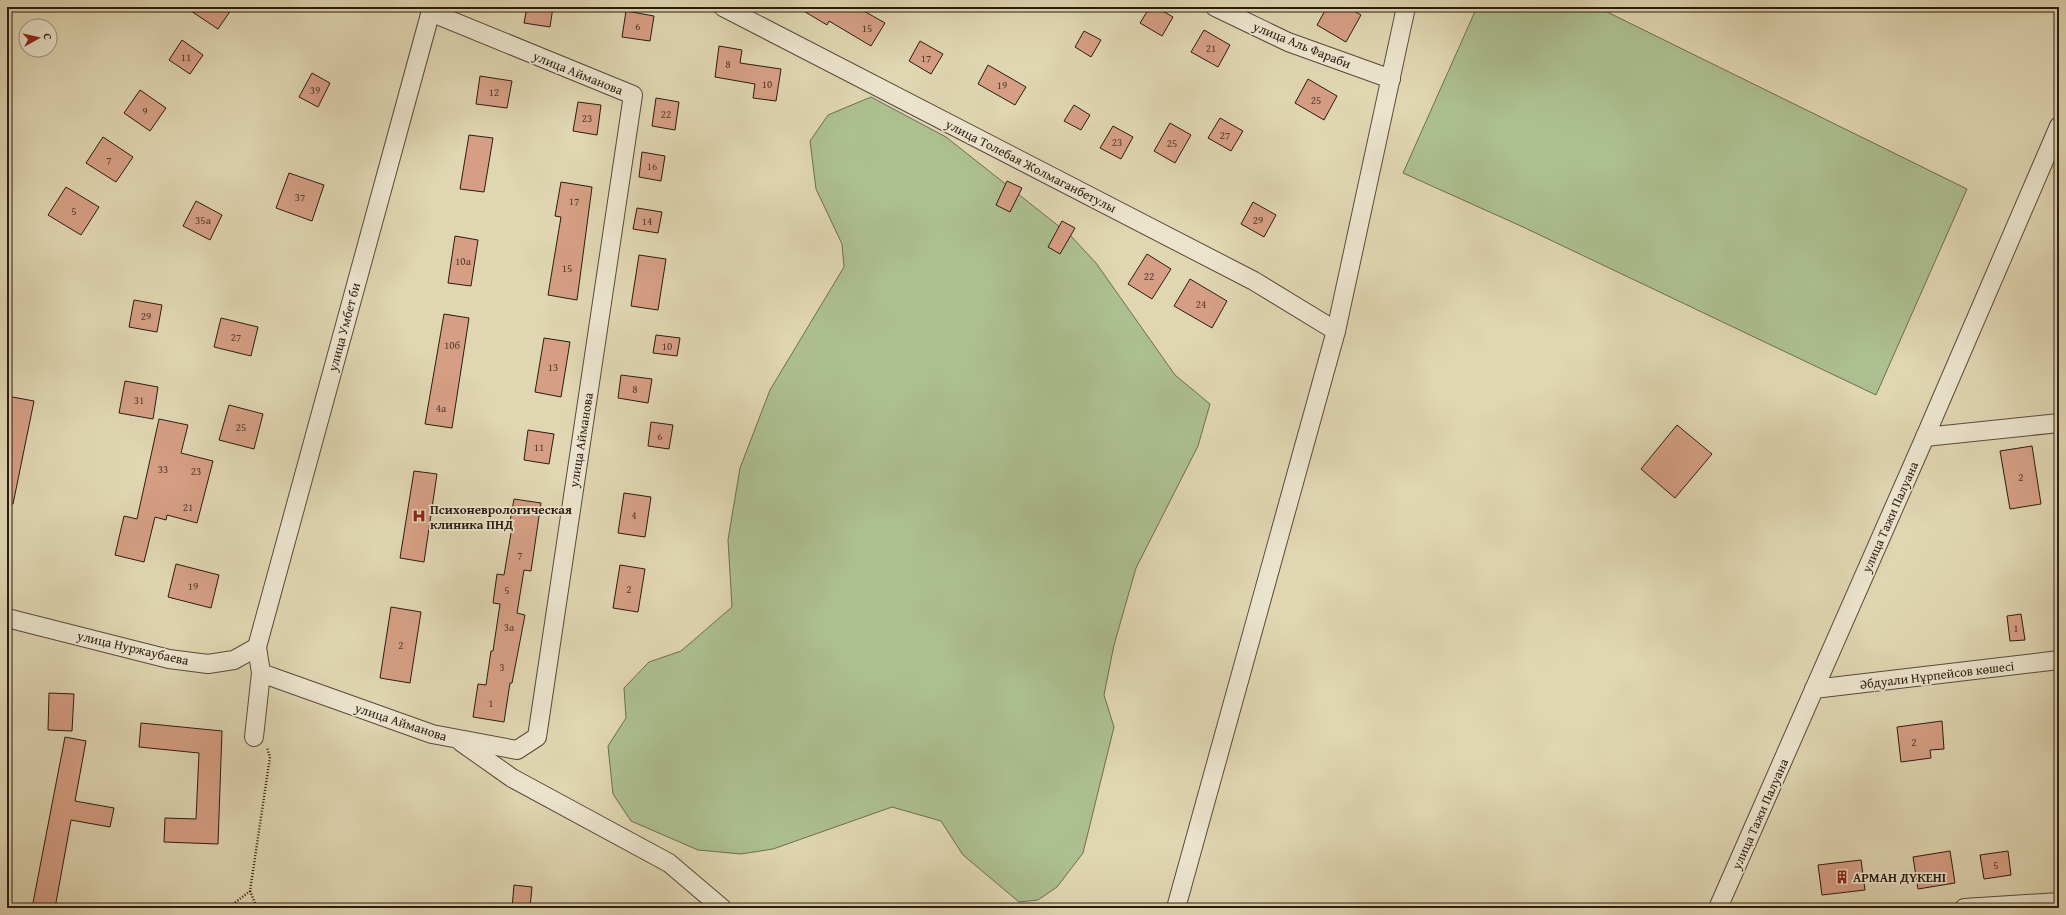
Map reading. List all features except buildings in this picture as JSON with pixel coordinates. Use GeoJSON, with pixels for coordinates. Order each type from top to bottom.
{"type":"FeatureCollection","features":[{"type":"Feature","properties":{"kind":"street","name":"улица Толебая Жолмаганбетулы"},"geometry":{"type":"LineString","coordinates":[[722,7],[1254,281],[1336,331]]}},
{"type":"Feature","properties":{"kind":"street","name":"улица Аль Фараби"},"geometry":{"type":"LineString","coordinates":[[1215,7],[1288,42],[1391,79]]}},
{"type":"Feature","properties":{"kind":"street"},"geometry":{"type":"LineString","coordinates":[[1176,908],[1336,331],[1406,7]]}},
{"type":"Feature","properties":{"kind":"street","name":"улица Умбет би"},"geometry":{"type":"LineString","coordinates":[[257,647],[431,10]]}},
{"type":"Feature","properties":{"kind":"street","name":"улица Айманова"},"geometry":{"type":"LineString","coordinates":[[261,673],[432,734],[517,750],[536,737],[633,95],[431,10]]}},
{"type":"Feature","properties":{"kind":"street","name":"улица Тажи Палуана"},"geometry":{"type":"LineString","coordinates":[[1718,908],[1925,437],[2059,126]]}},
{"type":"Feature","properties":{"kind":"street"},"geometry":{"type":"LineString","coordinates":[[1925,437],[2059,423]]}},
{"type":"Feature","properties":{"kind":"street","name":"улица Нуржаубаева"},"geometry":{"type":"LineString","coordinates":[[7,618],[169,659],[208,664],[234,660],[257,647]]}},
{"type":"Feature","properties":{"kind":"street"},"geometry":{"type":"LineString","coordinates":[[257,647],[261,673],[260,741]]}},
{"type":"Feature","properties":{"kind":"street","name":"Әбдуали Нұрпейсов көшесі"},"geometry":{"type":"LineString","coordinates":[[1814,689],[2059,660]]}},
{"type":"Feature","properties":{"kind":"street"},"geometry":{"type":"LineString","coordinates":[[457,739],[512,778],[669,863],[722,908]]}},
{"type":"Feature","properties":{"kind":"street"},"geometry":{"type":"LineString","coordinates":[[1964,908],[2059,902]]}},
{"type":"Feature","properties":{"kind":"path"},"geometry":{"type":"LineString","coordinates":[[257,908],[250,891],[270,757],[260,741]]}},
{"type":"Feature","properties":{"kind":"path"},"geometry":{"type":"LineString","coordinates":[[228,908],[250,891]]}},
{"type":"Feature","properties":{"kind":"green space"},"geometry":{"type":"Polygon","coordinates":[[[1477,7],[1597,7],[1967,189],[1876,395],[1523,227],[1403,173],[1477,7]]]}},
{"type":"Feature","properties":{"kind":"green space"},"geometry":{"type":"Polygon","coordinates":[[[871,97],[946,137],[1070,235],[1096,263],[1175,375],[1210,404],[1198,446],[1136,568],[1114,645],[1104,695],[1114,727],[1083,853],[1057,887],[1038,900],[1019,902],[963,855],[941,821],[892,807],[773,849],[741,854],[698,850],[631,821],[613,794],[608,746],[626,718],[624,688],[649,662],[681,651],[732,607],[728,540],[740,468],[770,390],[844,267],[842,244],[816,189],[810,141],[828,115],[871,97]]]}},
{"type":"Feature","properties":{"kind":"place","name":"Психоневрологическая клиника ПНД"},"geometry":{"type":"Point","coordinates":[419,516]}},
{"type":"Feature","properties":{"kind":"place","name":"АРМАН ДҮКЕНІ"},"geometry":{"type":"Point","coordinates":[1842,877]}}]}
